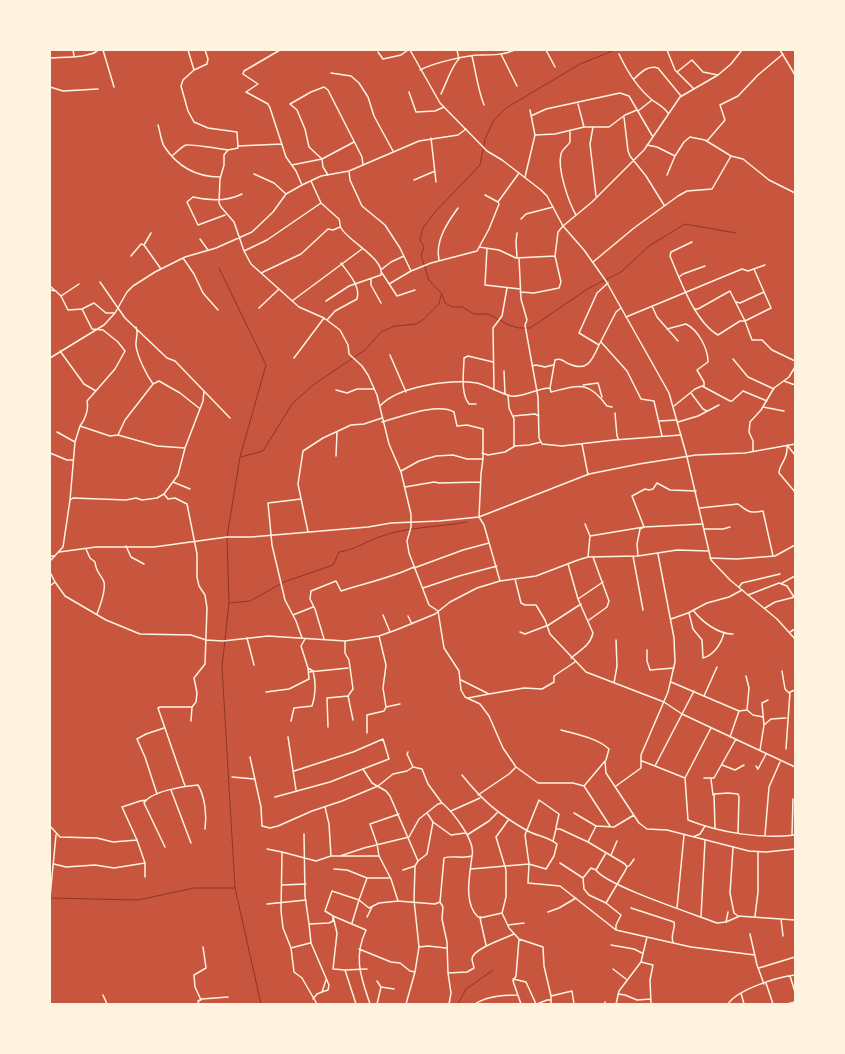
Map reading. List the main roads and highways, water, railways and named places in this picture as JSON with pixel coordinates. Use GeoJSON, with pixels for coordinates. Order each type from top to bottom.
{"type":"FeatureCollection","features":[{"type":"Feature","properties":{"kind":"waterway"},"geometry":{"type":"LineString","coordinates":[[615,50],[580,64],[506,108],[494,120],[485,139],[480,165],[435,212],[423,228],[420,240],[424,247],[421,255],[429,280],[442,294],[445,303],[453,307],[462,307],[474,314],[488,314],[509,325],[519,328],[530,328],[589,288],[621,272],[649,246],[685,224],[736,233]]}},
{"type":"Feature","properties":{"kind":"waterway"},"geometry":{"type":"LineString","coordinates":[[219,268],[266,365],[240,457],[227,537],[229,603],[222,667],[235,888],[261,1004]]}},
{"type":"Feature","properties":{"kind":"waterway"},"geometry":{"type":"LineString","coordinates":[[241,457],[263,451],[292,404],[313,385],[365,350],[381,332],[395,326],[416,324],[423,320],[439,304],[441,295]]}},
{"type":"Feature","properties":{"kind":"waterway"},"geometry":{"type":"LineString","coordinates":[[229,603],[250,601],[284,582],[333,565],[339,552],[355,548],[379,537],[411,529],[467,522]]}},
{"type":"Feature","properties":{"kind":"waterway"},"geometry":{"type":"LineString","coordinates":[[50,898],[138,900],[194,888],[234,888]]}},
{"type":"Feature","properties":{"kind":"waterway"},"geometry":{"type":"LineString","coordinates":[[458,1004],[466,989],[493,970]]}}]}
